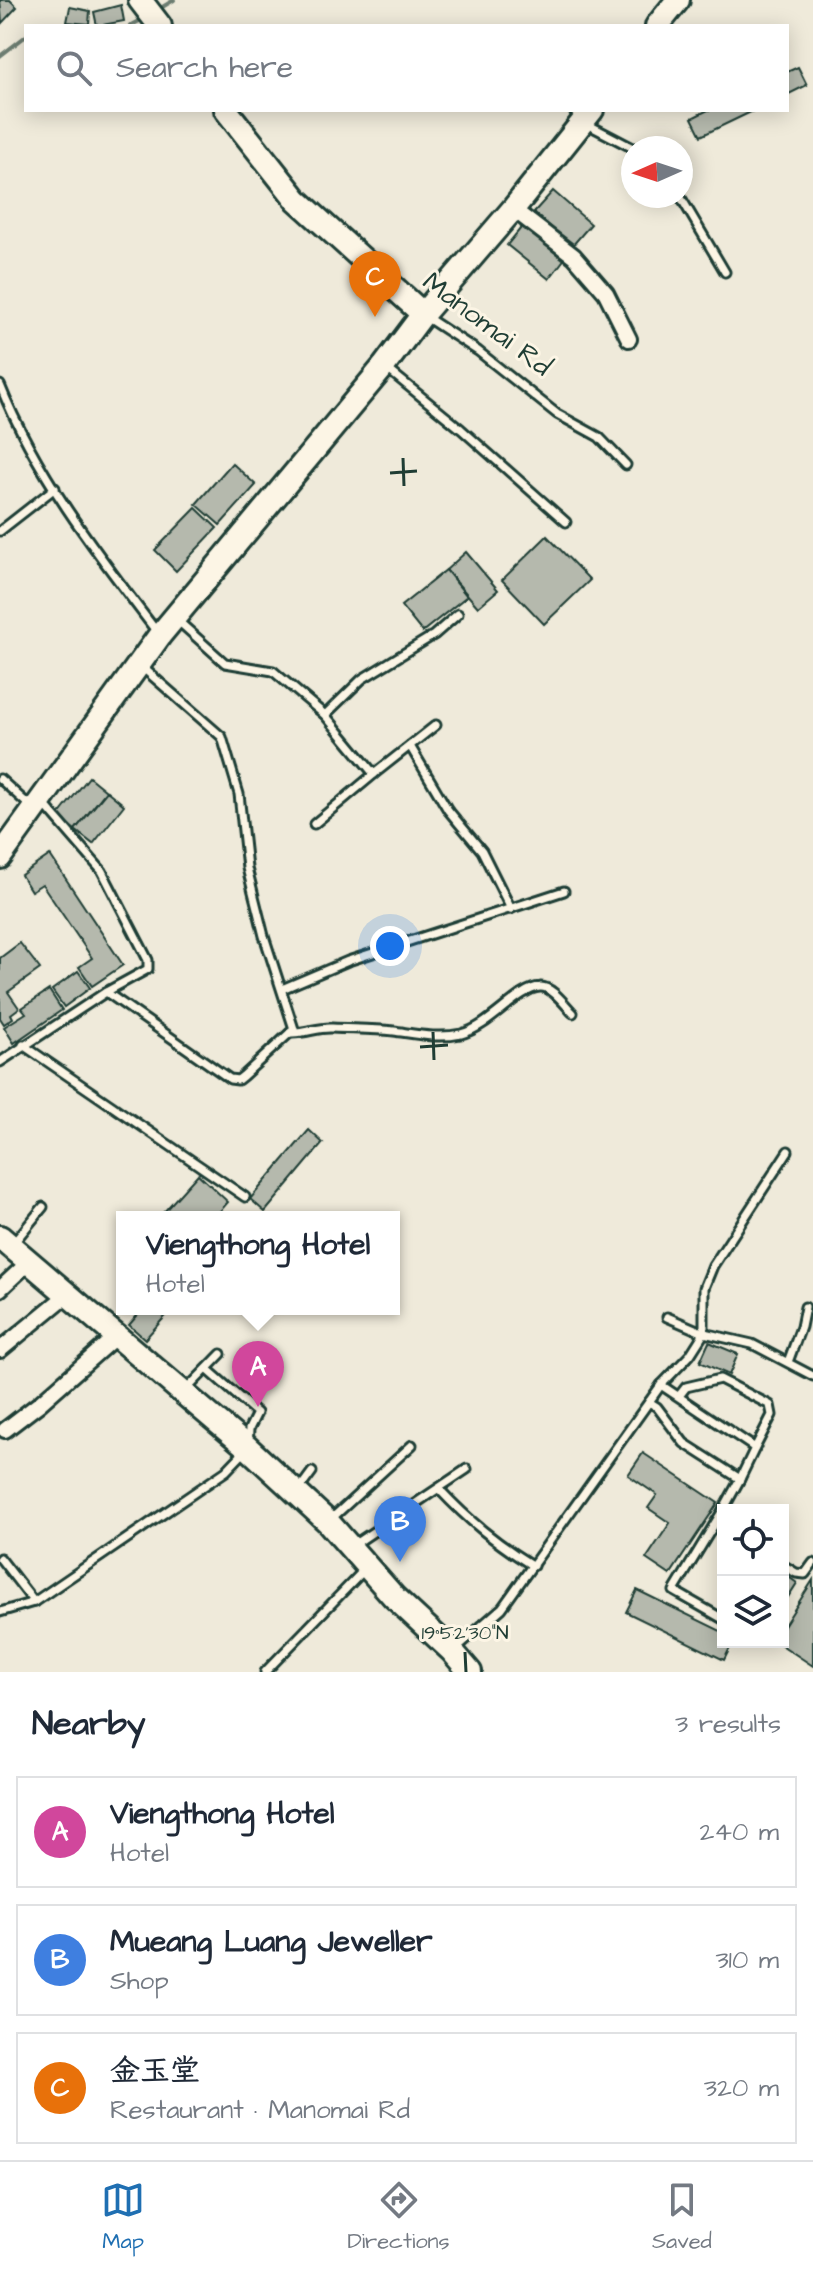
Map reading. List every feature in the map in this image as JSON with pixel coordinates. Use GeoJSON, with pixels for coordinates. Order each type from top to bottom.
{"type":"FeatureCollection","features":[{"type":"Feature","properties":{"kind":"street"},"geometry":{"type":"LineString","coordinates":[[659,24],[678,0]]}},
{"type":"Feature","properties":{"kind":"street","name":"Manomai Rd"},"geometry":{"type":"LineString","coordinates":[[228,112],[297,200],[423,314]]}},
{"type":"Feature","properties":{"kind":"street"},"geometry":{"type":"LineString","coordinates":[[0,857],[160,635],[513,209],[583,114]]}},
{"type":"Feature","properties":{"kind":"street"},"geometry":{"type":"LineString","coordinates":[[513,209],[574,256],[606,293],[629,339]]}},
{"type":"Feature","properties":{"kind":"street"},"geometry":{"type":"LineString","coordinates":[[5,1242],[248,1448],[328,1522],[394,1597],[470,1672]]}},
{"type":"Feature","properties":{"kind":"street"},"geometry":{"type":"LineString","coordinates":[[0,1289],[29,1262]]}},
{"type":"Feature","properties":{"kind":"street"},"geometry":{"type":"LineString","coordinates":[[0,1350],[67,1295]]}},
{"type":"Feature","properties":{"kind":"street"},"geometry":{"type":"LineString","coordinates":[[5,1430],[116,1336]]}},
{"type":"Feature","properties":{"kind":"lane"},"geometry":{"type":"LineString","coordinates":[[583,114],[621,140]]}},
{"type":"Feature","properties":{"kind":"lane"},"geometry":{"type":"LineString","coordinates":[[687,208],[725,272]]}},
{"type":"Feature","properties":{"kind":"lane","name":"Manomai Rd"},"geometry":{"type":"LineString","coordinates":[[423,314],[478,351],[557,414],[599,437],[626,465]]}},
{"type":"Feature","properties":{"kind":"lane"},"geometry":{"type":"LineString","coordinates":[[384,366],[566,522]]}},
{"type":"Feature","properties":{"kind":"lane"},"geometry":{"type":"LineString","coordinates":[[0,385],[10,410],[55,488],[109,569],[160,635]]}},
{"type":"Feature","properties":{"kind":"lane"},"geometry":{"type":"LineString","coordinates":[[0,531],[55,488]]}},
{"type":"Feature","properties":{"kind":"lane"},"geometry":{"type":"LineString","coordinates":[[325,715],[362,679],[434,635],[458,614]]}},
{"type":"Feature","properties":{"kind":"lane"},"geometry":{"type":"LineString","coordinates":[[175,618],[225,663],[273,671],[325,715],[374,774]]}},
{"type":"Feature","properties":{"kind":"lane"},"geometry":{"type":"LineString","coordinates":[[106,992],[230,1079],[238,1080],[243,1076],[295,1025],[264,936],[247,868],[239,794],[222,737],[140,664]]}},
{"type":"Feature","properties":{"kind":"lane"},"geometry":{"type":"LineString","coordinates":[[314,824],[436,725]]}},
{"type":"Feature","properties":{"kind":"lane"},"geometry":{"type":"LineString","coordinates":[[410,746],[448,810],[482,851],[511,909]]}},
{"type":"Feature","properties":{"kind":"lane"},"geometry":{"type":"LineString","coordinates":[[0,779],[39,806],[102,871],[148,960],[148,969],[106,992],[0,1062]]}},
{"type":"Feature","properties":{"kind":"lane"},"geometry":{"type":"LineString","coordinates":[[282,989],[348,961],[564,891]]}},
{"type":"Feature","properties":{"kind":"lane"},"geometry":{"type":"LineString","coordinates":[[290,1033],[306,1034],[329,1028],[431,1036],[463,1033],[496,1016],[519,996],[536,987],[549,989],[573,1013]]}},
{"type":"Feature","properties":{"kind":"lane"},"geometry":{"type":"LineString","coordinates":[[23,1045],[245,1197]]}},
{"type":"Feature","properties":{"kind":"lane"},"geometry":{"type":"LineString","coordinates":[[452,1651],[502,1608],[661,1385],[690,1355],[704,1333],[704,1288],[713,1266],[788,1151]]}},
{"type":"Feature","properties":{"kind":"lane"},"geometry":{"type":"LineString","coordinates":[[5,1242],[43,1207]]}},
{"type":"Feature","properties":{"kind":"lane"},"geometry":{"type":"LineString","coordinates":[[788,1362],[805,1307]]}},
{"type":"Feature","properties":{"kind":"lane"},"geometry":{"type":"LineString","coordinates":[[667,1317],[704,1333],[752,1344],[813,1376]]}},
{"type":"Feature","properties":{"kind":"lane"},"geometry":{"type":"LineString","coordinates":[[183,1393],[221,1354]]}},
{"type":"Feature","properties":{"kind":"lane"},"geometry":{"type":"LineString","coordinates":[[0,1612],[34,1602],[226,1471],[248,1448],[249,1429],[257,1413],[207,1369]]}},
{"type":"Feature","properties":{"kind":"lane"},"geometry":{"type":"LineString","coordinates":[[679,1396],[686,1387],[720,1379],[770,1405],[772,1415],[726,1504]]}},
{"type":"Feature","properties":{"kind":"lane"},"geometry":{"type":"LineString","coordinates":[[661,1385],[755,1448]]}},
{"type":"Feature","properties":{"kind":"lane"},"geometry":{"type":"LineString","coordinates":[[649,1402],[657,1407],[684,1443],[740,1479]]}},
{"type":"Feature","properties":{"kind":"lane"},"geometry":{"type":"LineString","coordinates":[[328,1522],[412,1445]]}},
{"type":"Feature","properties":{"kind":"lane"},"geometry":{"type":"LineString","coordinates":[[351,1547],[467,1469]]}},
{"type":"Feature","properties":{"kind":"lane"},"geometry":{"type":"LineString","coordinates":[[296,1493],[312,1472]]}},
{"type":"Feature","properties":{"kind":"lane"},"geometry":{"type":"LineString","coordinates":[[439,1489],[474,1525],[533,1566]]}},
{"type":"Feature","properties":{"kind":"lane"},"geometry":{"type":"LineString","coordinates":[[717,1529],[674,1591],[717,1614]]}},
{"type":"Feature","properties":{"kind":"lane"},"geometry":{"type":"LineString","coordinates":[[0,1558],[34,1602]]}},
{"type":"Feature","properties":{"kind":"lane"},"geometry":{"type":"LineString","coordinates":[[789,1569],[805,1574],[813,1563]]}},
{"type":"Feature","properties":{"kind":"lane"},"geometry":{"type":"LineString","coordinates":[[265,1672],[367,1566]]}},
{"type":"Feature","properties":{"kind":"building"},"geometry":{"type":"Polygon","coordinates":[[[0,0],[10,0],[17,7],[2,23],[0,0]]]}},
{"type":"Feature","properties":{"kind":"building"},"geometry":{"type":"Polygon","coordinates":[[[121,5],[124,21],[97,24],[94,12],[121,5]]]}},
{"type":"Feature","properties":{"kind":"building"},"geometry":{"type":"Polygon","coordinates":[[[70,7],[90,11],[89,24],[67,22],[70,7]]]}},
{"type":"Feature","properties":{"kind":"building"},"geometry":{"type":"Polygon","coordinates":[[[798,67],[807,85],[789,94],[789,71],[798,67]]]}},
{"type":"Feature","properties":{"kind":"building"},"geometry":{"type":"Polygon","coordinates":[[[704,112],[751,112],[701,136],[692,118],[704,112]]]}},
{"type":"Feature","properties":{"kind":"building"},"geometry":{"type":"Polygon","coordinates":[[[553,191],[591,224],[572,246],[534,212],[553,191]]]}},
{"type":"Feature","properties":{"kind":"building"},"geometry":{"type":"Polygon","coordinates":[[[525,223],[566,257],[549,279],[507,245],[525,223]]]}},
{"type":"Feature","properties":{"kind":"building"},"geometry":{"type":"Polygon","coordinates":[[[232,463],[256,485],[220,525],[196,504],[232,463]]]}},
{"type":"Feature","properties":{"kind":"building"},"geometry":{"type":"Polygon","coordinates":[[[196,508],[217,528],[176,571],[155,550],[196,508]]]}},
{"type":"Feature","properties":{"kind":"building"},"geometry":{"type":"Polygon","coordinates":[[[547,536],[590,580],[544,624],[502,580],[547,536]]]}},
{"type":"Feature","properties":{"kind":"building"},"geometry":{"type":"Polygon","coordinates":[[[466,552],[498,590],[478,607],[446,570],[466,552]]]}},
{"type":"Feature","properties":{"kind":"building"},"geometry":{"type":"Polygon","coordinates":[[[446,570],[467,596],[422,632],[401,606],[446,570]]]}},
{"type":"Feature","properties":{"kind":"building"},"geometry":{"type":"Polygon","coordinates":[[[89,777],[106,791],[75,830],[58,816],[89,777]]]}},
{"type":"Feature","properties":{"kind":"building"},"geometry":{"type":"Polygon","coordinates":[[[107,791],[124,805],[93,844],[75,830],[107,791]]]}},
{"type":"Feature","properties":{"kind":"building"},"geometry":{"type":"Polygon","coordinates":[[[50,855],[123,965],[92,986],[79,967],[92,958],[42,884],[31,891],[21,875],[50,855]]]}},
{"type":"Feature","properties":{"kind":"building"},"geometry":{"type":"Polygon","coordinates":[[[20,943],[40,969],[8,992],[19,1008],[11,1014],[13,1018],[4,1024],[0,1018],[0,958],[20,943]]]}},
{"type":"Feature","properties":{"kind":"building"},"geometry":{"type":"Polygon","coordinates":[[[78,971],[90,988],[64,1007],[52,990],[78,971]]]}},
{"type":"Feature","properties":{"kind":"building"},"geometry":{"type":"Polygon","coordinates":[[[49,990],[62,1010],[14,1043],[4,1027],[26,1013],[22,1008],[49,990]]]}},
{"type":"Feature","properties":{"kind":"building"},"geometry":{"type":"Polygon","coordinates":[[[309,1130],[323,1143],[266,1211],[250,1199],[309,1130]]]}},
{"type":"Feature","properties":{"kind":"building"},"geometry":{"type":"Polygon","coordinates":[[[198,1174],[228,1202],[220,1211],[165,1211],[198,1174]]]}},
{"type":"Feature","properties":{"kind":"building"},"geometry":{"type":"Polygon","coordinates":[[[138,1315],[167,1315],[145,1339],[129,1325],[138,1315]]]}},
{"type":"Feature","properties":{"kind":"building"},"geometry":{"type":"Polygon","coordinates":[[[709,1342],[738,1354],[729,1375],[700,1362],[709,1342]]]}},
{"type":"Feature","properties":{"kind":"building"},"geometry":{"type":"Polygon","coordinates":[[[643,1453],[718,1503],[670,1575],[646,1559],[670,1523],[648,1508],[657,1495],[628,1475],[643,1453]]]}},
{"type":"Feature","properties":{"kind":"building"},"geometry":{"type":"Polygon","coordinates":[[[789,1577],[797,1583],[789,1596],[789,1577]]]}},
{"type":"Feature","properties":{"kind":"building"},"geometry":{"type":"Polygon","coordinates":[[[813,1580],[813,1666],[786,1648],[789,1648],[789,1618],[813,1580]]]}},
{"type":"Feature","properties":{"kind":"building"},"geometry":{"type":"Polygon","coordinates":[[[637,1590],[717,1629],[717,1648],[730,1648],[724,1660],[626,1612],[637,1590]]]}},
{"type":"Feature","properties":{"kind":"waterway"},"geometry":{"type":"LineString","coordinates":[[159,9],[174,0]]}},
{"type":"Feature","properties":{"kind":"waterway"},"geometry":{"type":"LineString","coordinates":[[134,24],[145,18]]}},
{"type":"Feature","properties":{"kind":"waterway"},"geometry":{"type":"LineString","coordinates":[[0,56],[24,38]]}},
{"type":"Feature","properties":{"kind":"place","name":"金玉堂"},"geometry":{"type":"Point","coordinates":[375,317]}},
{"type":"Feature","properties":{"kind":"place","name":"Viengthong Hotel"},"geometry":{"type":"Point","coordinates":[258,1407]}},
{"type":"Feature","properties":{"kind":"place","name":"Mueang Luang Jeweller"},"geometry":{"type":"Point","coordinates":[400,1562]}}]}
